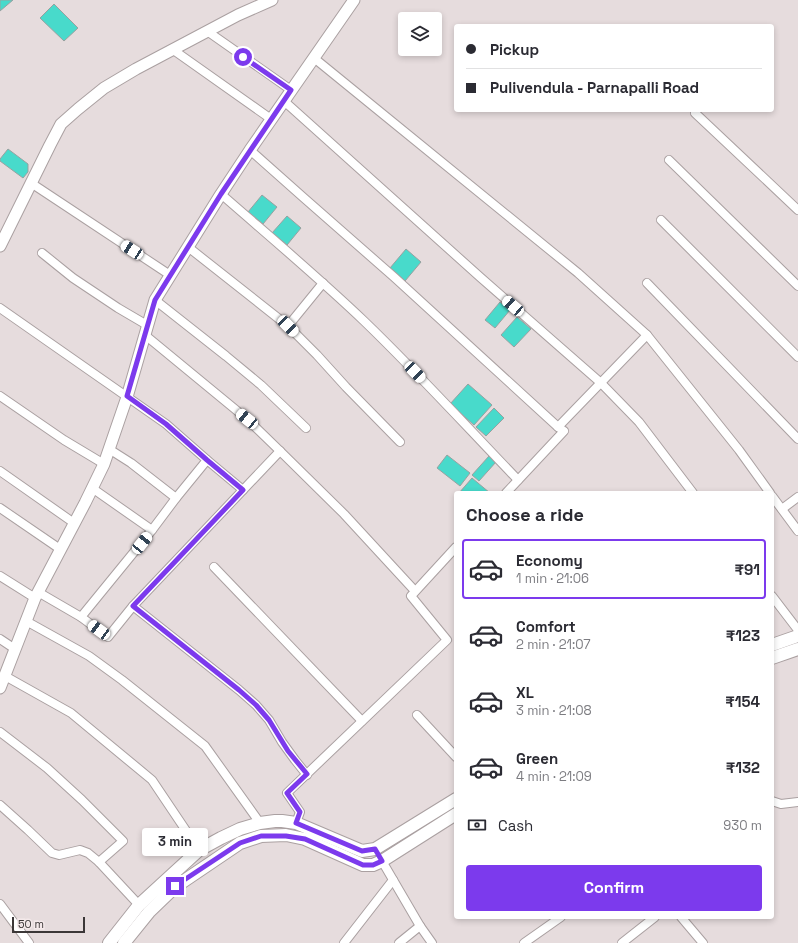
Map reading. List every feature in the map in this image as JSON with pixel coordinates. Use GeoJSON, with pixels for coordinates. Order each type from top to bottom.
{"type":"FeatureCollection","features":[{"type":"Feature","properties":{"kind":"main road"},"geometry":{"type":"LineString","coordinates":[[774,644],[798,636]]}},
{"type":"Feature","properties":{"kind":"main road"},"geometry":{"type":"LineString","coordinates":[[774,657],[798,649]]}},
{"type":"Feature","properties":{"kind":"main road"},"geometry":{"type":"LineString","coordinates":[[109,943],[139,905],[199,850],[240,829],[260,823],[275,821],[296,823],[362,851],[375,849],[454,800]]}},
{"type":"Feature","properties":{"kind":"main road"},"geometry":{"type":"LineString","coordinates":[[124,943],[149,912],[175,886],[240,843],[261,836],[286,836],[305,839],[363,865],[373,865],[382,861],[454,815]]}},
{"type":"Feature","properties":{"kind":"main road"},"geometry":{"type":"LineString","coordinates":[[375,849],[382,861]]}},
{"type":"Feature","properties":{"kind":"street"},"geometry":{"type":"LineString","coordinates":[[0,246],[61,124],[104,88],[136,69],[238,15],[272,0]]}},
{"type":"Feature","properties":{"kind":"street"},"geometry":{"type":"LineString","coordinates":[[0,688],[37,595],[104,464],[127,396],[155,300],[250,150],[354,0]]}},
{"type":"Feature","properties":{"kind":"street"},"geometry":{"type":"LineString","coordinates":[[207,32],[291,90]]}},
{"type":"Feature","properties":{"kind":"street"},"geometry":{"type":"LineString","coordinates":[[172,49],[271,119]]}},
{"type":"Feature","properties":{"kind":"street"},"geometry":{"type":"LineString","coordinates":[[314,58],[578,273],[647,335],[739,450],[769,491]]}},
{"type":"Feature","properties":{"kind":"street"},"geometry":{"type":"LineString","coordinates":[[284,101],[480,277],[601,383],[639,422],[691,491]]}},
{"type":"Feature","properties":{"kind":"street"},"geometry":{"type":"LineString","coordinates":[[695,113],[798,210]]}},
{"type":"Feature","properties":{"kind":"street"},"geometry":{"type":"LineString","coordinates":[[250,150],[394,277],[564,431],[508,491]]}},
{"type":"Feature","properties":{"kind":"street"},"geometry":{"type":"LineString","coordinates":[[669,160],[798,286]]}},
{"type":"Feature","properties":{"kind":"street"},"geometry":{"type":"LineString","coordinates":[[31,183],[170,275]]}},
{"type":"Feature","properties":{"kind":"street"},"geometry":{"type":"LineString","coordinates":[[221,194],[363,320],[396,352],[518,480]]}},
{"type":"Feature","properties":{"kind":"street"},"geometry":{"type":"LineString","coordinates":[[661,220],[798,357]]}},
{"type":"Feature","properties":{"kind":"street"},"geometry":{"type":"LineString","coordinates":[[188,247],[288,326],[400,442]]}},
{"type":"Feature","properties":{"kind":"street"},"geometry":{"type":"LineString","coordinates":[[42,253],[73,278],[118,308],[146,330],[247,419],[344,514],[415,591]]}},
{"type":"Feature","properties":{"kind":"street"},"geometry":{"type":"LineString","coordinates":[[288,326],[323,283]]}},
{"type":"Feature","properties":{"kind":"street"},"geometry":{"type":"LineString","coordinates":[[647,283],[798,439]]}},
{"type":"Feature","properties":{"kind":"street"},"geometry":{"type":"LineString","coordinates":[[155,300],[261,385],[306,428]]}},
{"type":"Feature","properties":{"kind":"street"},"geometry":{"type":"LineString","coordinates":[[0,308],[166,424],[243,490]]}},
{"type":"Feature","properties":{"kind":"street"},"geometry":{"type":"LineString","coordinates":[[558,427],[647,335]]}},
{"type":"Feature","properties":{"kind":"street"},"geometry":{"type":"LineString","coordinates":[[0,396],[64,440],[104,464]]}},
{"type":"Feature","properties":{"kind":"street"},"geometry":{"type":"LineString","coordinates":[[109,449],[131,463],[176,498]]}},
{"type":"Feature","properties":{"kind":"street"},"geometry":{"type":"LineString","coordinates":[[0,576],[81,617],[108,637],[133,606],[280,451]]}},
{"type":"Feature","properties":{"kind":"street"},"geometry":{"type":"LineString","coordinates":[[81,617],[207,460]]}},
{"type":"Feature","properties":{"kind":"street"},"geometry":{"type":"LineString","coordinates":[[0,471],[74,523]]}},
{"type":"Feature","properties":{"kind":"street"},"geometry":{"type":"LineString","coordinates":[[92,488],[152,530]]}},
{"type":"Feature","properties":{"kind":"street"},"geometry":{"type":"LineString","coordinates":[[782,510],[798,498]]}},
{"type":"Feature","properties":{"kind":"street"},"geometry":{"type":"LineString","coordinates":[[774,499],[798,531]]}},
{"type":"Feature","properties":{"kind":"street"},"geometry":{"type":"LineString","coordinates":[[0,508],[60,549]]}},
{"type":"Feature","properties":{"kind":"street"},"geometry":{"type":"LineString","coordinates":[[296,823],[300,812],[287,793],[447,640],[411,596],[454,549]]}},
{"type":"Feature","properties":{"kind":"street"},"geometry":{"type":"LineString","coordinates":[[214,567],[362,722]]}},
{"type":"Feature","properties":{"kind":"street"},"geometry":{"type":"LineString","coordinates":[[774,599],[798,630]]}},
{"type":"Feature","properties":{"kind":"street"},"geometry":{"type":"LineString","coordinates":[[133,606],[256,705],[269,720],[294,760],[307,774]]}},
{"type":"Feature","properties":{"kind":"street"},"geometry":{"type":"LineString","coordinates":[[26,621],[89,656],[122,680],[205,746],[260,823]]}},
{"type":"Feature","properties":{"kind":"street"},"geometry":{"type":"LineString","coordinates":[[0,639],[15,649]]}},
{"type":"Feature","properties":{"kind":"street"},"geometry":{"type":"LineString","coordinates":[[5,676],[71,712],[152,780],[199,850]]}},
{"type":"Feature","properties":{"kind":"street"},"geometry":{"type":"LineString","coordinates":[[417,715],[454,755]]}},
{"type":"Feature","properties":{"kind":"street"},"geometry":{"type":"LineString","coordinates":[[0,732],[47,768],[123,841],[99,862]]}},
{"type":"Feature","properties":{"kind":"street"},"geometry":{"type":"LineString","coordinates":[[774,802],[781,804],[798,802]]}},
{"type":"Feature","properties":{"kind":"street"},"geometry":{"type":"LineString","coordinates":[[0,805],[52,853],[59,855],[80,850],[88,853],[99,862],[139,905]]}},
{"type":"Feature","properties":{"kind":"street"},"geometry":{"type":"LineString","coordinates":[[382,861],[420,926],[432,943]]}},
{"type":"Feature","properties":{"kind":"street"},"geometry":{"type":"LineString","coordinates":[[344,943],[393,880]]}},
{"type":"Feature","properties":{"kind":"street"},"geometry":{"type":"LineString","coordinates":[[0,904],[29,943]]}},
{"type":"Feature","properties":{"kind":"street"},"geometry":{"type":"LineString","coordinates":[[524,943],[558,919]]}},
{"type":"Feature","properties":{"kind":"street"},"geometry":{"type":"LineString","coordinates":[[622,943],[652,919]]}},
{"type":"Feature","properties":{"kind":"street"},"geometry":{"type":"LineString","coordinates":[[683,919],[703,943]]}},
{"type":"Feature","properties":{"kind":"street"},"geometry":{"type":"LineString","coordinates":[[399,943],[420,926]]}},
{"type":"Feature","properties":{"kind":"building"},"geometry":{"type":"Polygon","coordinates":[[[0,0],[13,0],[0,11],[0,0]]]}},
{"type":"Feature","properties":{"kind":"building"},"geometry":{"type":"Polygon","coordinates":[[[54,4],[78,28],[64,41],[40,18],[54,4]]]}},
{"type":"Feature","properties":{"kind":"building"},"geometry":{"type":"Polygon","coordinates":[[[8,149],[28,164],[28,172],[23,178],[0,161],[8,149]]]}},
{"type":"Feature","properties":{"kind":"building"},"geometry":{"type":"Polygon","coordinates":[[[262,195],[277,207],[263,224],[248,212],[262,195]]]}},
{"type":"Feature","properties":{"kind":"building"},"geometry":{"type":"Polygon","coordinates":[[[287,216],[301,228],[287,245],[272,233],[287,216]]]}},
{"type":"Feature","properties":{"kind":"building"},"geometry":{"type":"Polygon","coordinates":[[[406,249],[421,262],[405,281],[390,268],[406,249]]]}},
{"type":"Feature","properties":{"kind":"building"},"geometry":{"type":"Polygon","coordinates":[[[500,302],[510,310],[495,328],[485,320],[500,302]]]}},
{"type":"Feature","properties":{"kind":"building"},"geometry":{"type":"Polygon","coordinates":[[[517,317],[531,329],[514,347],[501,335],[517,317]]]}},
{"type":"Feature","properties":{"kind":"building"},"geometry":{"type":"Polygon","coordinates":[[[468,384],[492,405],[474,425],[450,404],[468,384]]]}},
{"type":"Feature","properties":{"kind":"building"},"geometry":{"type":"Polygon","coordinates":[[[494,408],[504,418],[486,436],[476,427],[494,408]]]}},
{"type":"Feature","properties":{"kind":"building"},"geometry":{"type":"Polygon","coordinates":[[[447,455],[470,473],[460,486],[437,468],[447,455]]]}},
{"type":"Feature","properties":{"kind":"building"},"geometry":{"type":"Polygon","coordinates":[[[489,456],[496,462],[479,481],[472,475],[489,456]]]}},
{"type":"Feature","properties":{"kind":"building"},"geometry":{"type":"Polygon","coordinates":[[[472,478],[488,491],[461,491],[472,478]]]}},
{"type":"Feature","properties":{"kind":"route"},"geometry":{"type":"LineString","coordinates":[[175,886],[240,843],[261,836],[286,836],[305,839],[363,865],[373,865],[382,861],[375,849],[362,851],[296,823],[300,812],[287,793],[307,774],[294,760],[269,720],[256,705],[239,690],[133,606],[243,490],[166,424],[127,396],[155,300],[221,194],[291,90],[243,57]]}}]}
